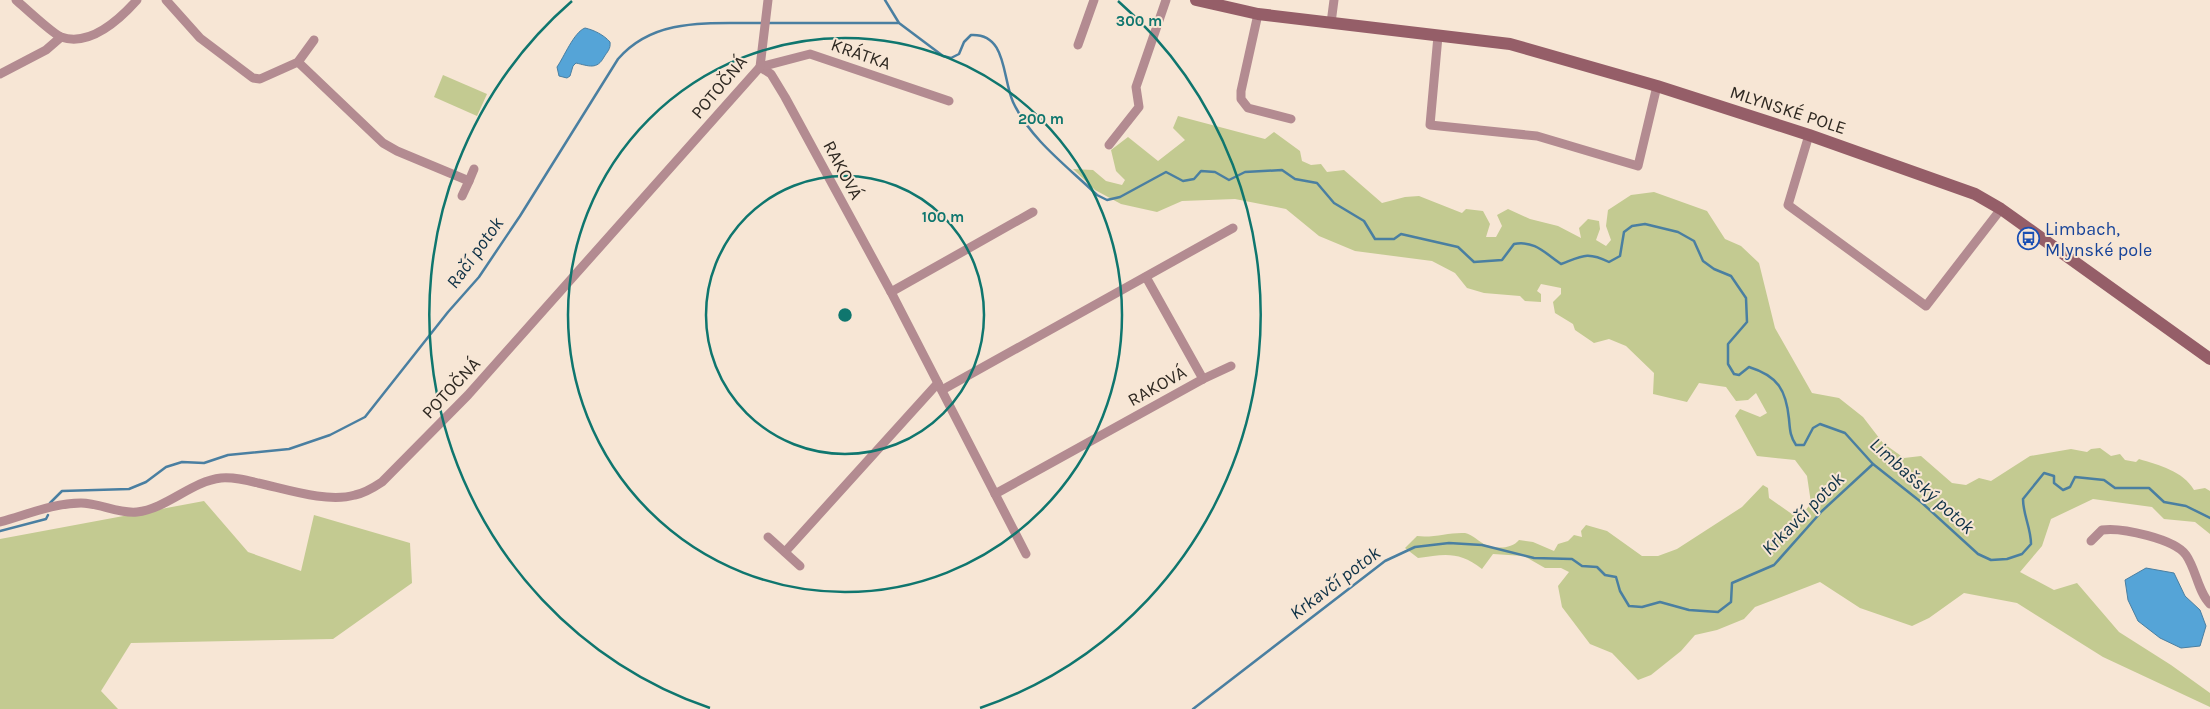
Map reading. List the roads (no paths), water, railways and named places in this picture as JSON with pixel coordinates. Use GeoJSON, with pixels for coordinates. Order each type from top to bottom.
{"type":"FeatureCollection","features":[{"type":"Feature","properties":{"kind":"street"},"geometry":{"type":"LineString","coordinates":[[16,0],[60,37]]}},
{"type":"Feature","properties":{"kind":"street"},"geometry":{"type":"LineString","coordinates":[[0,74],[46,50],[60,37],[88,36],[120,18],[137,0]]}},
{"type":"Feature","properties":{"kind":"street"},"geometry":{"type":"LineString","coordinates":[[166,0],[200,38],[253,78],[260,79],[298,62],[314,40]]}},
{"type":"Feature","properties":{"kind":"street","name":"POTOČNÁ"},"geometry":{"type":"LineString","coordinates":[[0,522],[60,506],[80,503],[97,504],[121,511],[136,512],[151,509],[219,478],[235,478],[328,497],[353,496],[368,491],[382,482],[468,396],[760,67],[768,0]]}},
{"type":"Feature","properties":{"kind":"street"},"geometry":{"type":"LineString","coordinates":[[1078,45],[1094,0]]}},
{"type":"Feature","properties":{"kind":"street"},"geometry":{"type":"LineString","coordinates":[[1109,145],[1139,107],[1136,88],[1166,0]]}},
{"type":"Feature","properties":{"kind":"street"},"geometry":{"type":"LineString","coordinates":[[1331,23],[1334,0]]}},
{"type":"Feature","properties":{"kind":"street","name":"MLYNSKÉ POLE"},"geometry":{"type":"LineString","coordinates":[[1202,1],[1258,14],[1510,44],[1657,86],[1809,135],[1975,194],[2001,210],[2210,358]]}},
{"type":"Feature","properties":{"kind":"street"},"geometry":{"type":"LineString","coordinates":[[1258,14],[1241,91],[1241,99],[1248,108],[1291,119]]}},
{"type":"Feature","properties":{"kind":"street"},"geometry":{"type":"LineString","coordinates":[[1438,36],[1430,125],[1537,136],[1638,166],[1657,86]]}},
{"type":"Feature","properties":{"kind":"street","name":"KRÁTKA"},"geometry":{"type":"LineString","coordinates":[[760,67],[810,54],[950,101]]}},
{"type":"Feature","properties":{"kind":"street"},"geometry":{"type":"LineString","coordinates":[[298,62],[383,143],[397,151],[468,181]]}},
{"type":"Feature","properties":{"kind":"street","name":"RAKOVÁ"},"geometry":{"type":"LineString","coordinates":[[760,67],[771,74],[785,97],[891,292],[1026,554]]}},
{"type":"Feature","properties":{"kind":"street"},"geometry":{"type":"LineString","coordinates":[[1809,135],[1788,205],[1926,306],[2001,210]]}},
{"type":"Feature","properties":{"kind":"street"},"geometry":{"type":"LineString","coordinates":[[462,196],[474,169]]}},
{"type":"Feature","properties":{"kind":"street"},"geometry":{"type":"LineString","coordinates":[[891,292],[1033,212]]}},
{"type":"Feature","properties":{"kind":"street"},"geometry":{"type":"LineString","coordinates":[[785,552],[940,386],[1146,277],[1234,228]]}},
{"type":"Feature","properties":{"kind":"street","name":"RAKOVÁ"},"geometry":{"type":"LineString","coordinates":[[1146,277],[1203,379]]}},
{"type":"Feature","properties":{"kind":"street","name":"RAKOVÁ"},"geometry":{"type":"LineString","coordinates":[[995,494],[1203,379],[1231,366]]}},
{"type":"Feature","properties":{"kind":"street"},"geometry":{"type":"LineString","coordinates":[[2091,541],[2102,530],[2119,530],[2143,535],[2180,549],[2189,560],[2210,604]]}},
{"type":"Feature","properties":{"kind":"street"},"geometry":{"type":"LineString","coordinates":[[768,537],[800,566]]}},
{"type":"Feature","properties":{"kind":"water"},"geometry":{"type":"Polygon","coordinates":[[[585,28],[599,33],[608,39],[610,47],[598,64],[592,66],[576,63],[570,76],[567,78],[559,76],[557,67],[573,39],[585,28]]]}},
{"type":"Feature","properties":{"kind":"water"},"geometry":{"type":"Polygon","coordinates":[[[2146,568],[2174,573],[2185,596],[2200,610],[2206,626],[2200,646],[2181,648],[2160,638],[2138,621],[2128,600],[2125,580],[2146,568]]]}},
{"type":"Feature","properties":{"kind":"waterway","name":"Limbašský potok"},"geometry":{"type":"LineString","coordinates":[[885,0],[899,23],[943,56],[951,58],[959,54],[964,42],[971,35],[983,36],[991,41],[1001,58],[1013,102],[1029,128],[1062,163],[1097,195],[1107,200],[1120,197],[1166,172],[1183,181],[1194,179],[1201,171],[1215,172],[1229,180],[1245,172],[1282,170],[1295,179],[1317,183],[1334,203],[1364,221],[1375,239],[1394,239],[1401,234],[1458,247],[1474,262],[1502,260],[1514,244],[1521,243],[1539,248],[1561,264],[1585,256],[1609,262],[1620,256],[1624,232],[1632,226],[1645,224],[1678,232],[1694,241],[1703,261],[1714,269],[1731,276],[1746,298],[1747,322],[1728,344],[1728,364],[1734,374],[1739,375],[1749,367],[1774,380],[1783,392],[1786,400],[1791,433],[1796,445],[1804,445],[1813,428],[1820,424],[1845,433],[1873,464],[1921,502],[1978,554],[1991,560],[2007,559],[2022,554],[2031,544],[2023,499],[2044,473],[2054,476],[2054,483],[2063,490],[2070,487],[2075,477],[2104,480],[2115,488],[2149,488],[2164,502],[2186,506],[2210,518]]}},
{"type":"Feature","properties":{"kind":"waterway","name":"Račí potok"},"geometry":{"type":"LineString","coordinates":[[50,503],[62,491],[129,489],[146,482],[166,467],[182,462],[204,463],[228,455],[289,449],[330,435],[365,417],[448,312],[479,277],[520,216],[618,59],[633,45],[649,35],[666,29],[704,23],[763,23]]}},
{"type":"Feature","properties":{"kind":"waterway","name":"Račí potok"},"geometry":{"type":"LineString","coordinates":[[769,23],[898,23]]}},
{"type":"Feature","properties":{"kind":"waterway","name":"Krkavčí potok"},"geometry":{"type":"LineString","coordinates":[[1193,709],[1385,561],[1415,547],[1449,543],[1482,545],[1534,558],[1572,559],[1582,566],[1597,567],[1605,575],[1616,577],[1620,591],[1629,606],[1642,607],[1660,602],[1689,610],[1718,612],[1731,602],[1732,583],[1774,565],[1822,511],[1873,464]]}},
{"type":"Feature","properties":{"kind":"waterway","name":"Račí potok"},"geometry":{"type":"LineString","coordinates":[[0,531],[46,519],[48,515]]}},
{"type":"Feature","properties":{"kind":"place","name":"Limbach, Mlynské pole"},"geometry":{"type":"Point","coordinates":[2029,239]}}]}
